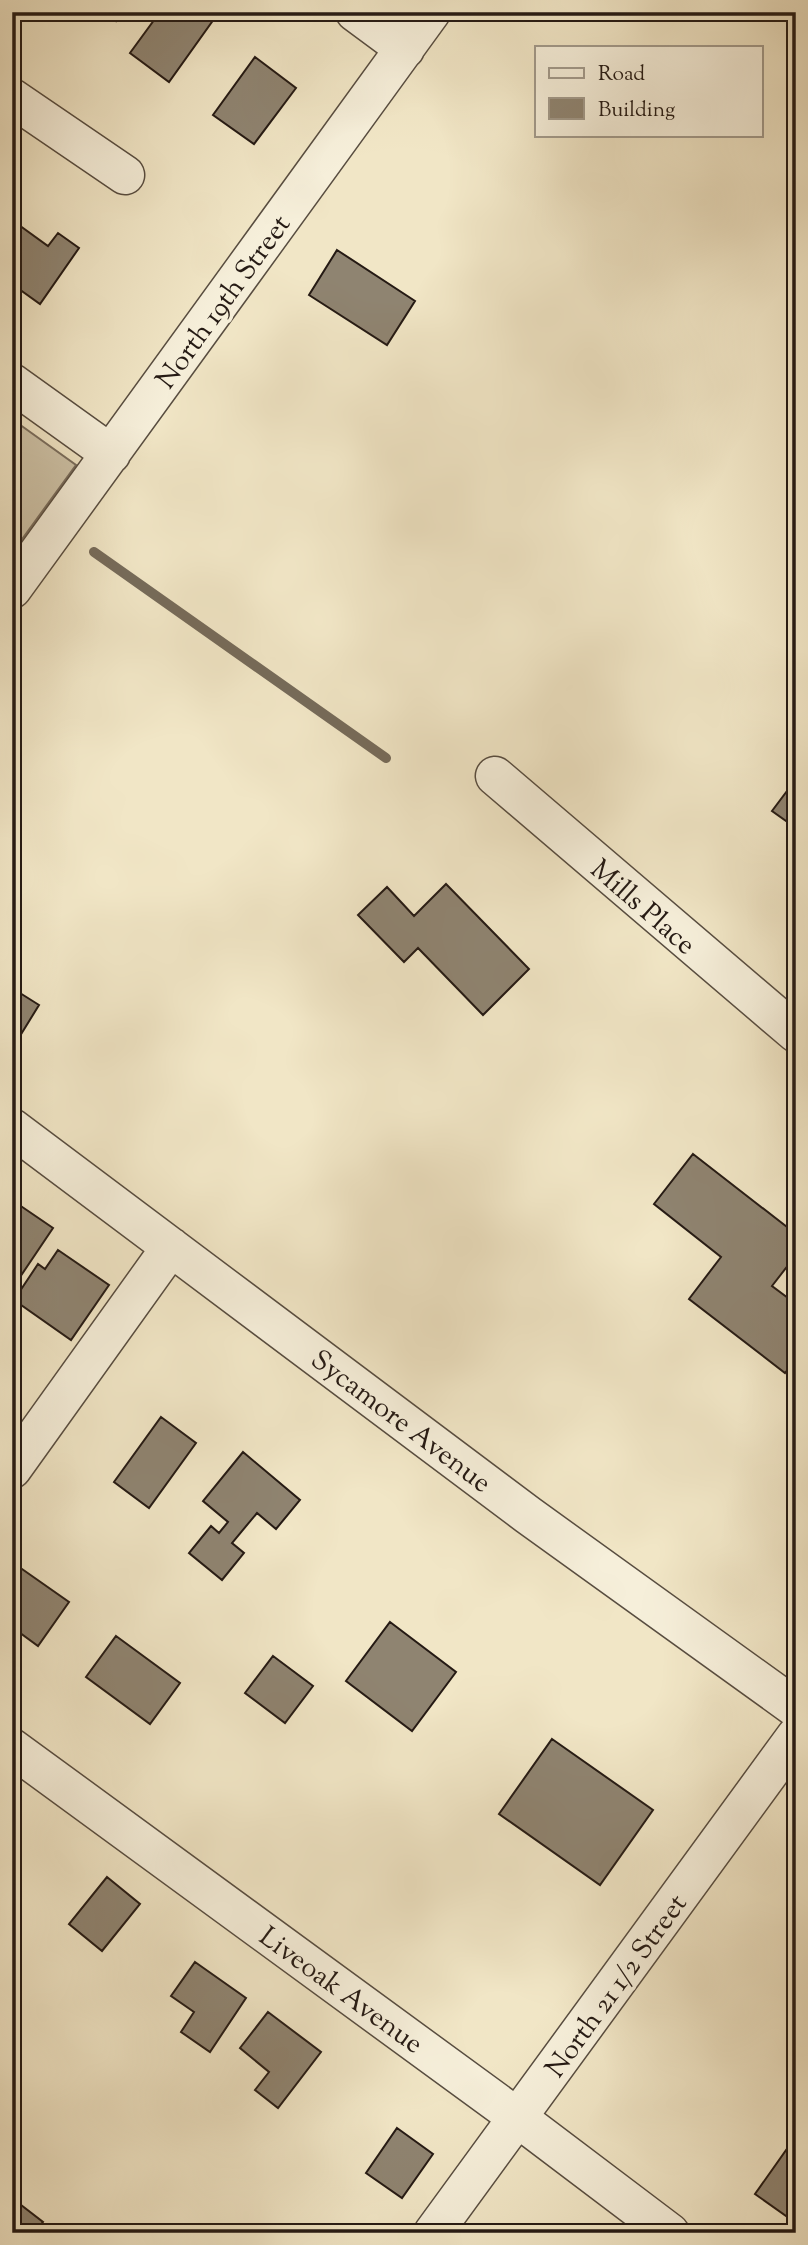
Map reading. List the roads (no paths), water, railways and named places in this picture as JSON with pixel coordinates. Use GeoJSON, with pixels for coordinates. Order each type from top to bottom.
{"type":"FeatureCollection","features":[{"type":"Feature","properties":{"kind":"street"},"geometry":{"type":"LineString","coordinates":[[355,12],[405,49]]}},
{"type":"Feature","properties":{"kind":"street","name":"North 19th Street"},"geometry":{"type":"LineString","coordinates":[[12,590],[431,12]]}},
{"type":"Feature","properties":{"kind":"street"},"geometry":{"type":"LineString","coordinates":[[12,98],[125,175]]}},
{"type":"Feature","properties":{"kind":"street"},"geometry":{"type":"LineString","coordinates":[[12,383],[111,454]]}},
{"type":"Feature","properties":{"kind":"street","name":"Mills Place"},"geometry":{"type":"LineString","coordinates":[[495,776],[796,1033]]}},
{"type":"Feature","properties":{"kind":"street","name":"Sycamore Avenue"},"geometry":{"type":"LineString","coordinates":[[12,1128],[528,1515],[796,1708]]}},
{"type":"Feature","properties":{"kind":"street"},"geometry":{"type":"LineString","coordinates":[[12,1469],[171,1247]]}},
{"type":"Feature","properties":{"kind":"street","name":"North 21 1/2 Street"},"geometry":{"type":"LineString","coordinates":[[433,2233],[796,1737]]}},
{"type":"Feature","properties":{"kind":"street","name":"Liveoak Avenue"},"geometry":{"type":"LineString","coordinates":[[12,1748],[670,2233]]}},
{"type":"Feature","properties":{"kind":"waterway"},"geometry":{"type":"LineString","coordinates":[[94,552],[386,758]]}}]}
